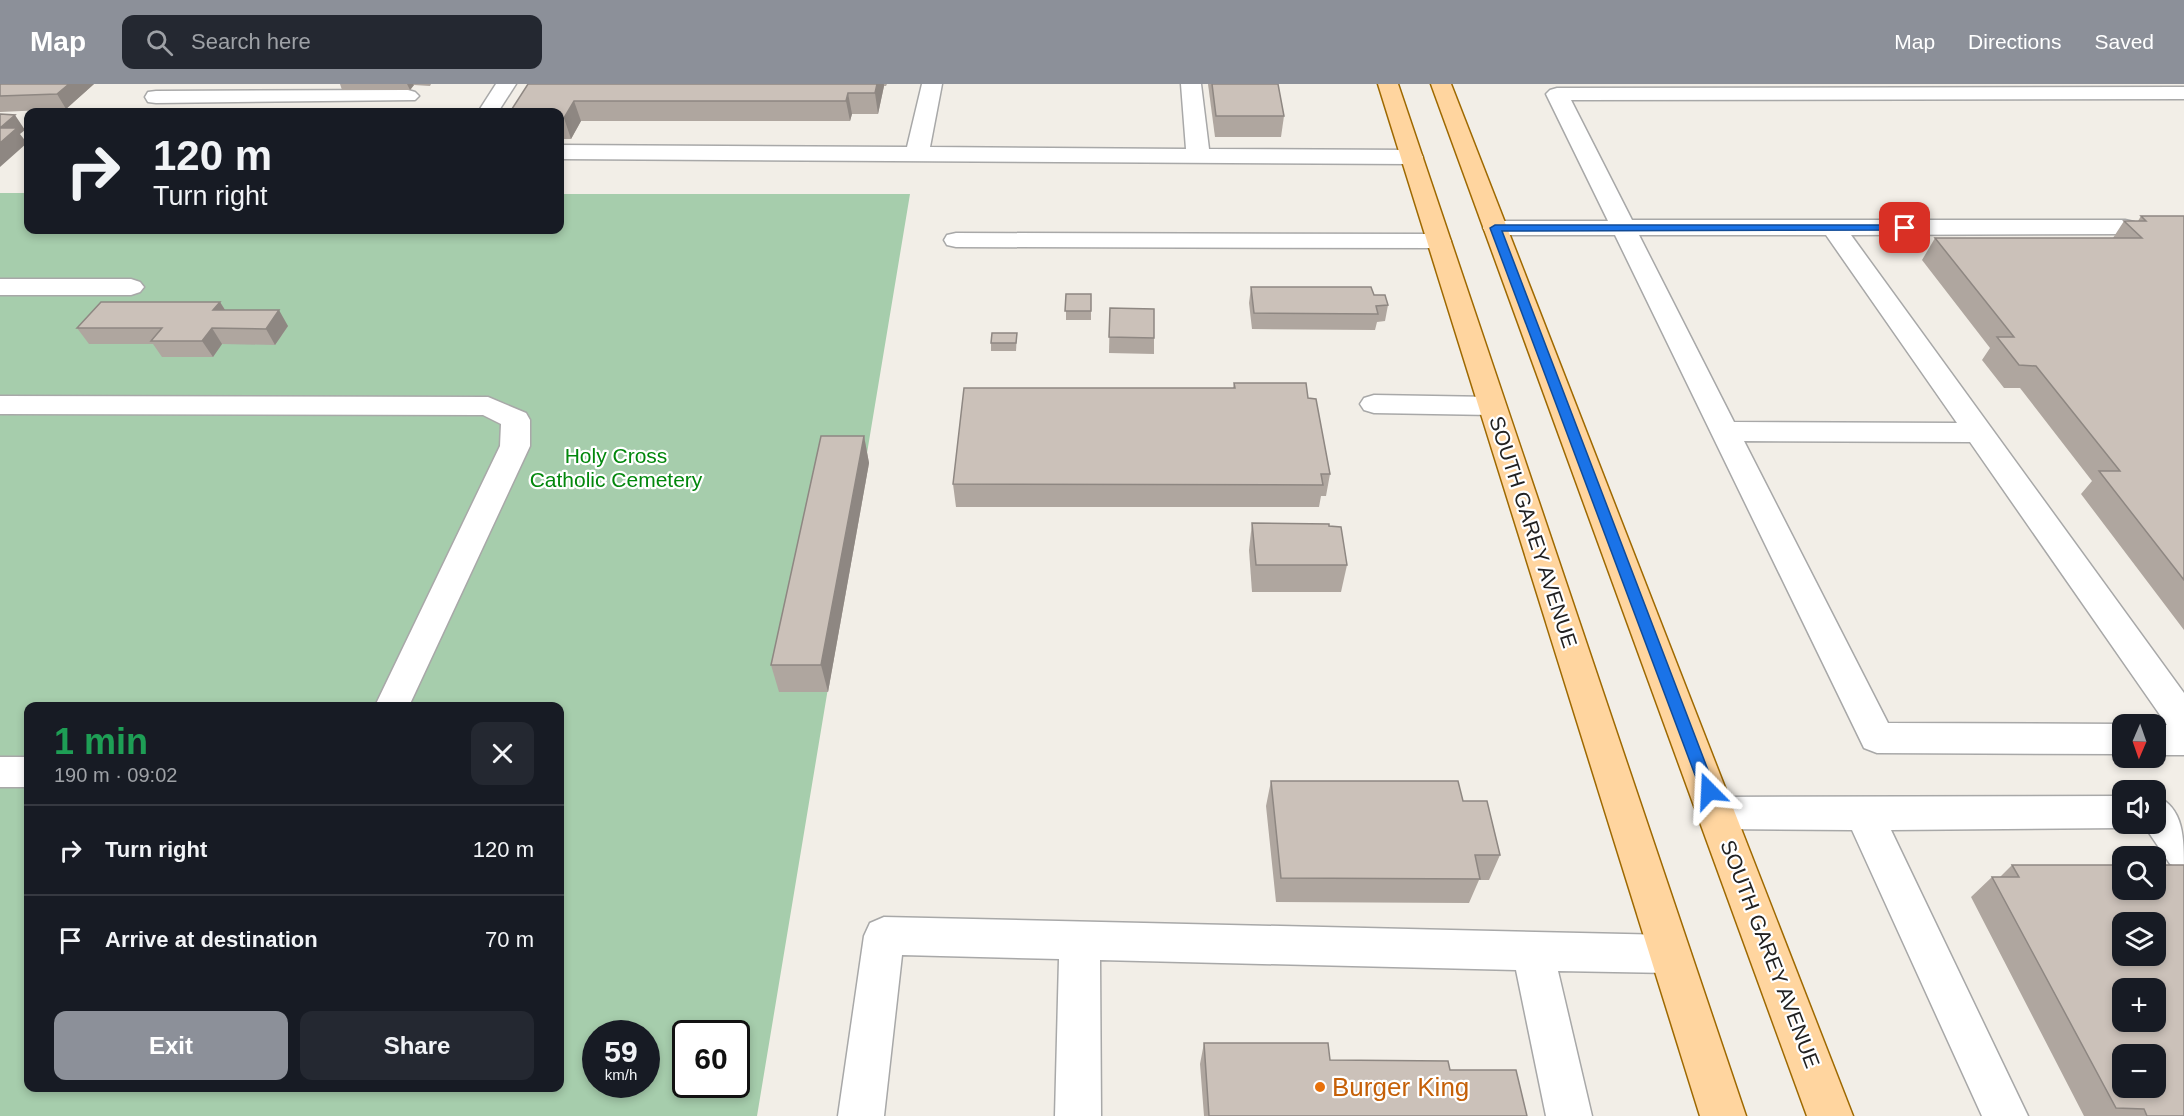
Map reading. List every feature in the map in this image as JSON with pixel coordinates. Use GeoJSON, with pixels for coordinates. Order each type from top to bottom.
{"type":"FeatureCollection","features":[{"type":"Feature","properties":{"kind":"main road","name":"SOUTH GAREY AVENUE"},"geometry":{"type":"LineString","coordinates":[[1389,84],[1723,1116]]}},
{"type":"Feature","properties":{"kind":"main road","name":"SOUTH GAREY AVENUE"},"geometry":{"type":"LineString","coordinates":[[1441,84],[1830,1116]]}},
{"type":"Feature","properties":{"kind":"street"},"geometry":{"type":"LineString","coordinates":[[491,108],[506,84]]}},
{"type":"Feature","properties":{"kind":"street"},"geometry":{"type":"LineString","coordinates":[[916,154],[933,84]]}},
{"type":"Feature","properties":{"kind":"street"},"geometry":{"type":"LineString","coordinates":[[1191,84],[1198,156]]}},
{"type":"Feature","properties":{"kind":"street"},"geometry":{"type":"LineString","coordinates":[[156,97],[288,90],[408,96]]}},
{"type":"Feature","properties":{"kind":"street"},"geometry":{"type":"LineString","coordinates":[[2112,739],[1877,738],[1557,94],[2184,93]]}},
{"type":"Feature","properties":{"kind":"street"},"geometry":{"type":"LineString","coordinates":[[564,152],[1412,157]]}},
{"type":"Feature","properties":{"kind":"street"},"geometry":{"type":"LineString","coordinates":[[1495,228],[2125,227]]}},
{"type":"Feature","properties":{"kind":"street"},"geometry":{"type":"LineString","coordinates":[[1834,229],[2184,721]]}},
{"type":"Feature","properties":{"kind":"street"},"geometry":{"type":"LineString","coordinates":[[956,240],[1439,241]]}},
{"type":"Feature","properties":{"kind":"street"},"geometry":{"type":"LineString","coordinates":[[0,310],[11,287],[131,287]]}},
{"type":"Feature","properties":{"kind":"street"},"geometry":{"type":"LineString","coordinates":[[1374,404],[1492,406]]}},
{"type":"Feature","properties":{"kind":"street"},"geometry":{"type":"LineString","coordinates":[[0,405],[488,406],[516,420],[515,446],[394,702]]}},
{"type":"Feature","properties":{"kind":"street"},"geometry":{"type":"LineString","coordinates":[[1726,431],[1979,433]]}},
{"type":"Feature","properties":{"kind":"street"},"geometry":{"type":"LineString","coordinates":[[2166,740],[2184,740]]}},
{"type":"Feature","properties":{"kind":"street"},"geometry":{"type":"LineString","coordinates":[[0,772],[24,772]]}},
{"type":"Feature","properties":{"kind":"street"},"geometry":{"type":"LineString","coordinates":[[1717,813],[2112,812]]}},
{"type":"Feature","properties":{"kind":"street"},"geometry":{"type":"LineString","coordinates":[[1864,814],[2006,1116]]}},
{"type":"Feature","properties":{"kind":"street"},"geometry":{"type":"LineString","coordinates":[[2166,826],[2184,852]]}},
{"type":"Feature","properties":{"kind":"street"},"geometry":{"type":"LineString","coordinates":[[861,1116],[884,936],[1670,954]]}},
{"type":"Feature","properties":{"kind":"street"},"geometry":{"type":"LineString","coordinates":[[1078,1116],[1080,941]]}},
{"type":"Feature","properties":{"kind":"street"},"geometry":{"type":"LineString","coordinates":[[1533,951],[1569,1116]]}},
{"type":"Feature","properties":{"kind":"green space","name":"Holy Cross Catholic Cemetery"},"geometry":{"type":"Polygon","coordinates":[[[0,193],[24,193],[24,234],[564,234],[564,194],[910,194],[757,1116],[0,1116],[0,193]]]}},
{"type":"Feature","properties":{"kind":"building"},"geometry":{"type":"Polygon","coordinates":[[[0,84],[69,84],[57,94],[0,96],[0,84]]]}},
{"type":"Feature","properties":{"kind":"building"},"geometry":{"type":"Polygon","coordinates":[[[528,84],[877,84],[875,93],[848,93],[846,101],[574,101],[564,118],[564,108],[513,108],[528,84]]]}},
{"type":"Feature","properties":{"kind":"building"},"geometry":{"type":"Polygon","coordinates":[[[1212,84],[1278,84],[1284,116],[1216,116],[1212,84]]]}},
{"type":"Feature","properties":{"kind":"building"},"geometry":{"type":"Polygon","coordinates":[[[0,114],[15,115],[0,128],[0,114]]]}},
{"type":"Feature","properties":{"kind":"building"},"geometry":{"type":"Polygon","coordinates":[[[0,128],[17,128],[0,143],[0,128]]]}},
{"type":"Feature","properties":{"kind":"building"},"geometry":{"type":"Polygon","coordinates":[[[2141,216],[2184,216],[2184,580],[2099,471],[2120,471],[2036,366],[2019,365],[1997,337],[2014,337],[1935,238],[2142,238],[2124,221],[2146,221],[2141,216]]]}},
{"type":"Feature","properties":{"kind":"building"},"geometry":{"type":"Polygon","coordinates":[[[1251,287],[1371,287],[1374,295],[1385,295],[1388,305],[1376,306],[1378,314],[1254,313],[1251,287]]]}},
{"type":"Feature","properties":{"kind":"building"},"geometry":{"type":"Polygon","coordinates":[[[1066,294],[1091,294],[1091,311],[1065,311],[1066,294]]]}},
{"type":"Feature","properties":{"kind":"building"},"geometry":{"type":"Polygon","coordinates":[[[101,302],[220,302],[213,310],[279,310],[266,329],[212,328],[202,341],[151,341],[162,328],[77,328],[101,302]]]}},
{"type":"Feature","properties":{"kind":"building"},"geometry":{"type":"Polygon","coordinates":[[[1110,308],[1154,309],[1154,338],[1109,337],[1110,308]]]}},
{"type":"Feature","properties":{"kind":"building"},"geometry":{"type":"Polygon","coordinates":[[[992,333],[1017,333],[1016,343],[991,343],[992,333]]]}},
{"type":"Feature","properties":{"kind":"building"},"geometry":{"type":"Polygon","coordinates":[[[1234,383],[1306,383],[1308,398],[1316,399],[1330,474],[1321,474],[1323,485],[953,484],[964,388],[1235,388],[1234,383]]]}},
{"type":"Feature","properties":{"kind":"building"},"geometry":{"type":"Polygon","coordinates":[[[821,436],[864,436],[821,665],[771,665],[821,436]]]}},
{"type":"Feature","properties":{"kind":"building"},"geometry":{"type":"Polygon","coordinates":[[[1252,523],[1329,524],[1329,526],[1341,527],[1347,565],[1256,565],[1252,523]]]}},
{"type":"Feature","properties":{"kind":"building"},"geometry":{"type":"Polygon","coordinates":[[[1271,781],[1458,781],[1463,801],[1487,801],[1500,855],[1475,855],[1480,879],[1281,878],[1271,781]]]}},
{"type":"Feature","properties":{"kind":"building"},"geometry":{"type":"Polygon","coordinates":[[[2012,865],[2112,865],[2112,900],[2166,900],[2166,865],[2184,865],[2184,1116],[2147,1116],[2144,1109],[2116,1108],[1992,877],[2019,877],[2012,865]]]}},
{"type":"Feature","properties":{"kind":"building","name":"Burger King"},"geometry":{"type":"Polygon","coordinates":[[[1204,1043],[1328,1043],[1330,1060],[1448,1061],[1450,1070],[1516,1070],[1527,1116],[1209,1116],[1204,1043]]]}},
{"type":"Feature","properties":{"kind":"place","name":"Burger King"},"geometry":{"type":"Point","coordinates":[1320,1087]}},
{"type":"Feature","properties":{"kind":"route"},"geometry":{"type":"LineString","coordinates":[[1709,791],[1495,228],[1905,228]]}}]}
